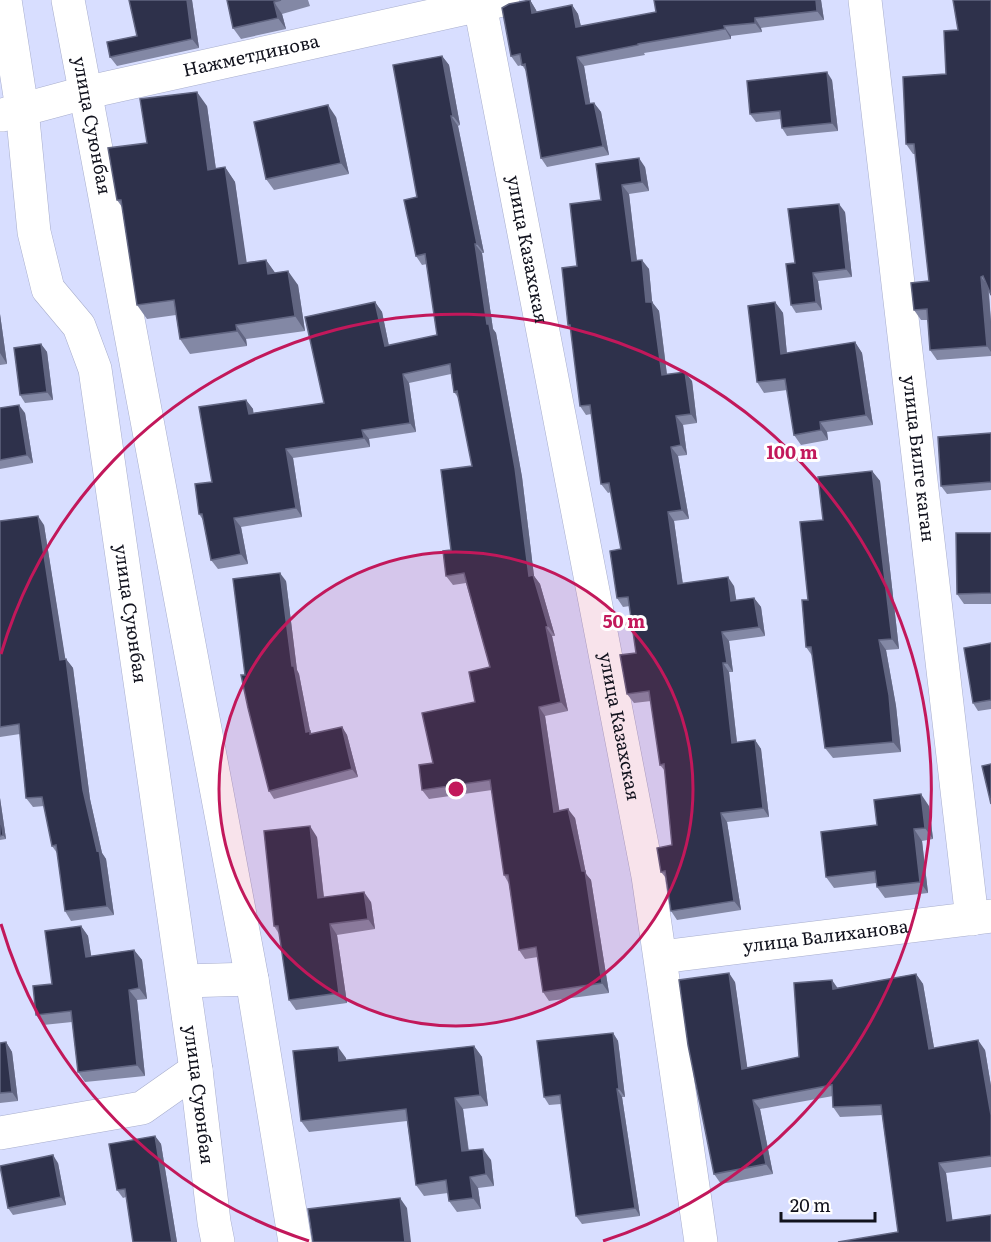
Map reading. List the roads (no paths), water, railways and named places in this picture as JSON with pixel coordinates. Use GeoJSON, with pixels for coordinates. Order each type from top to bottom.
{"type":"FeatureCollection","features":[{"type":"Feature","properties":{"kind":"street","name":"улица Суюнбая"},"geometry":{"type":"LineString","coordinates":[[4,0],[11,112],[34,232],[48,289],[79,326],[95,369],[184,981],[218,1242]]}},
{"type":"Feature","properties":{"kind":"street","name":"улица Суюнбая"},"geometry":{"type":"LineString","coordinates":[[68,0],[252,980],[295,1242]]}},
{"type":"Feature","properties":{"kind":"street","name":"улица Билге каган"},"geometry":{"type":"LineString","coordinates":[[865,0],[982,917]]}},
{"type":"Feature","properties":{"kind":"street","name":"Нажметдинова"},"geometry":{"type":"LineString","coordinates":[[11,112],[84,93],[487,2]]}},
{"type":"Feature","properties":{"kind":"street","name":"улица Казахская"},"geometry":{"type":"LineString","coordinates":[[487,2],[648,876],[701,1242]]}},
{"type":"Feature","properties":{"kind":"street","name":"улица Валиханова"},"geometry":{"type":"LineString","coordinates":[[661,957],[982,917]]}},
{"type":"Feature","properties":{"kind":"street"},"geometry":{"type":"LineString","coordinates":[[184,981],[252,980]]}},
{"type":"Feature","properties":{"kind":"street"},"geometry":{"type":"LineString","coordinates":[[0,1133],[142,1108],[196,1070]]}}]}
